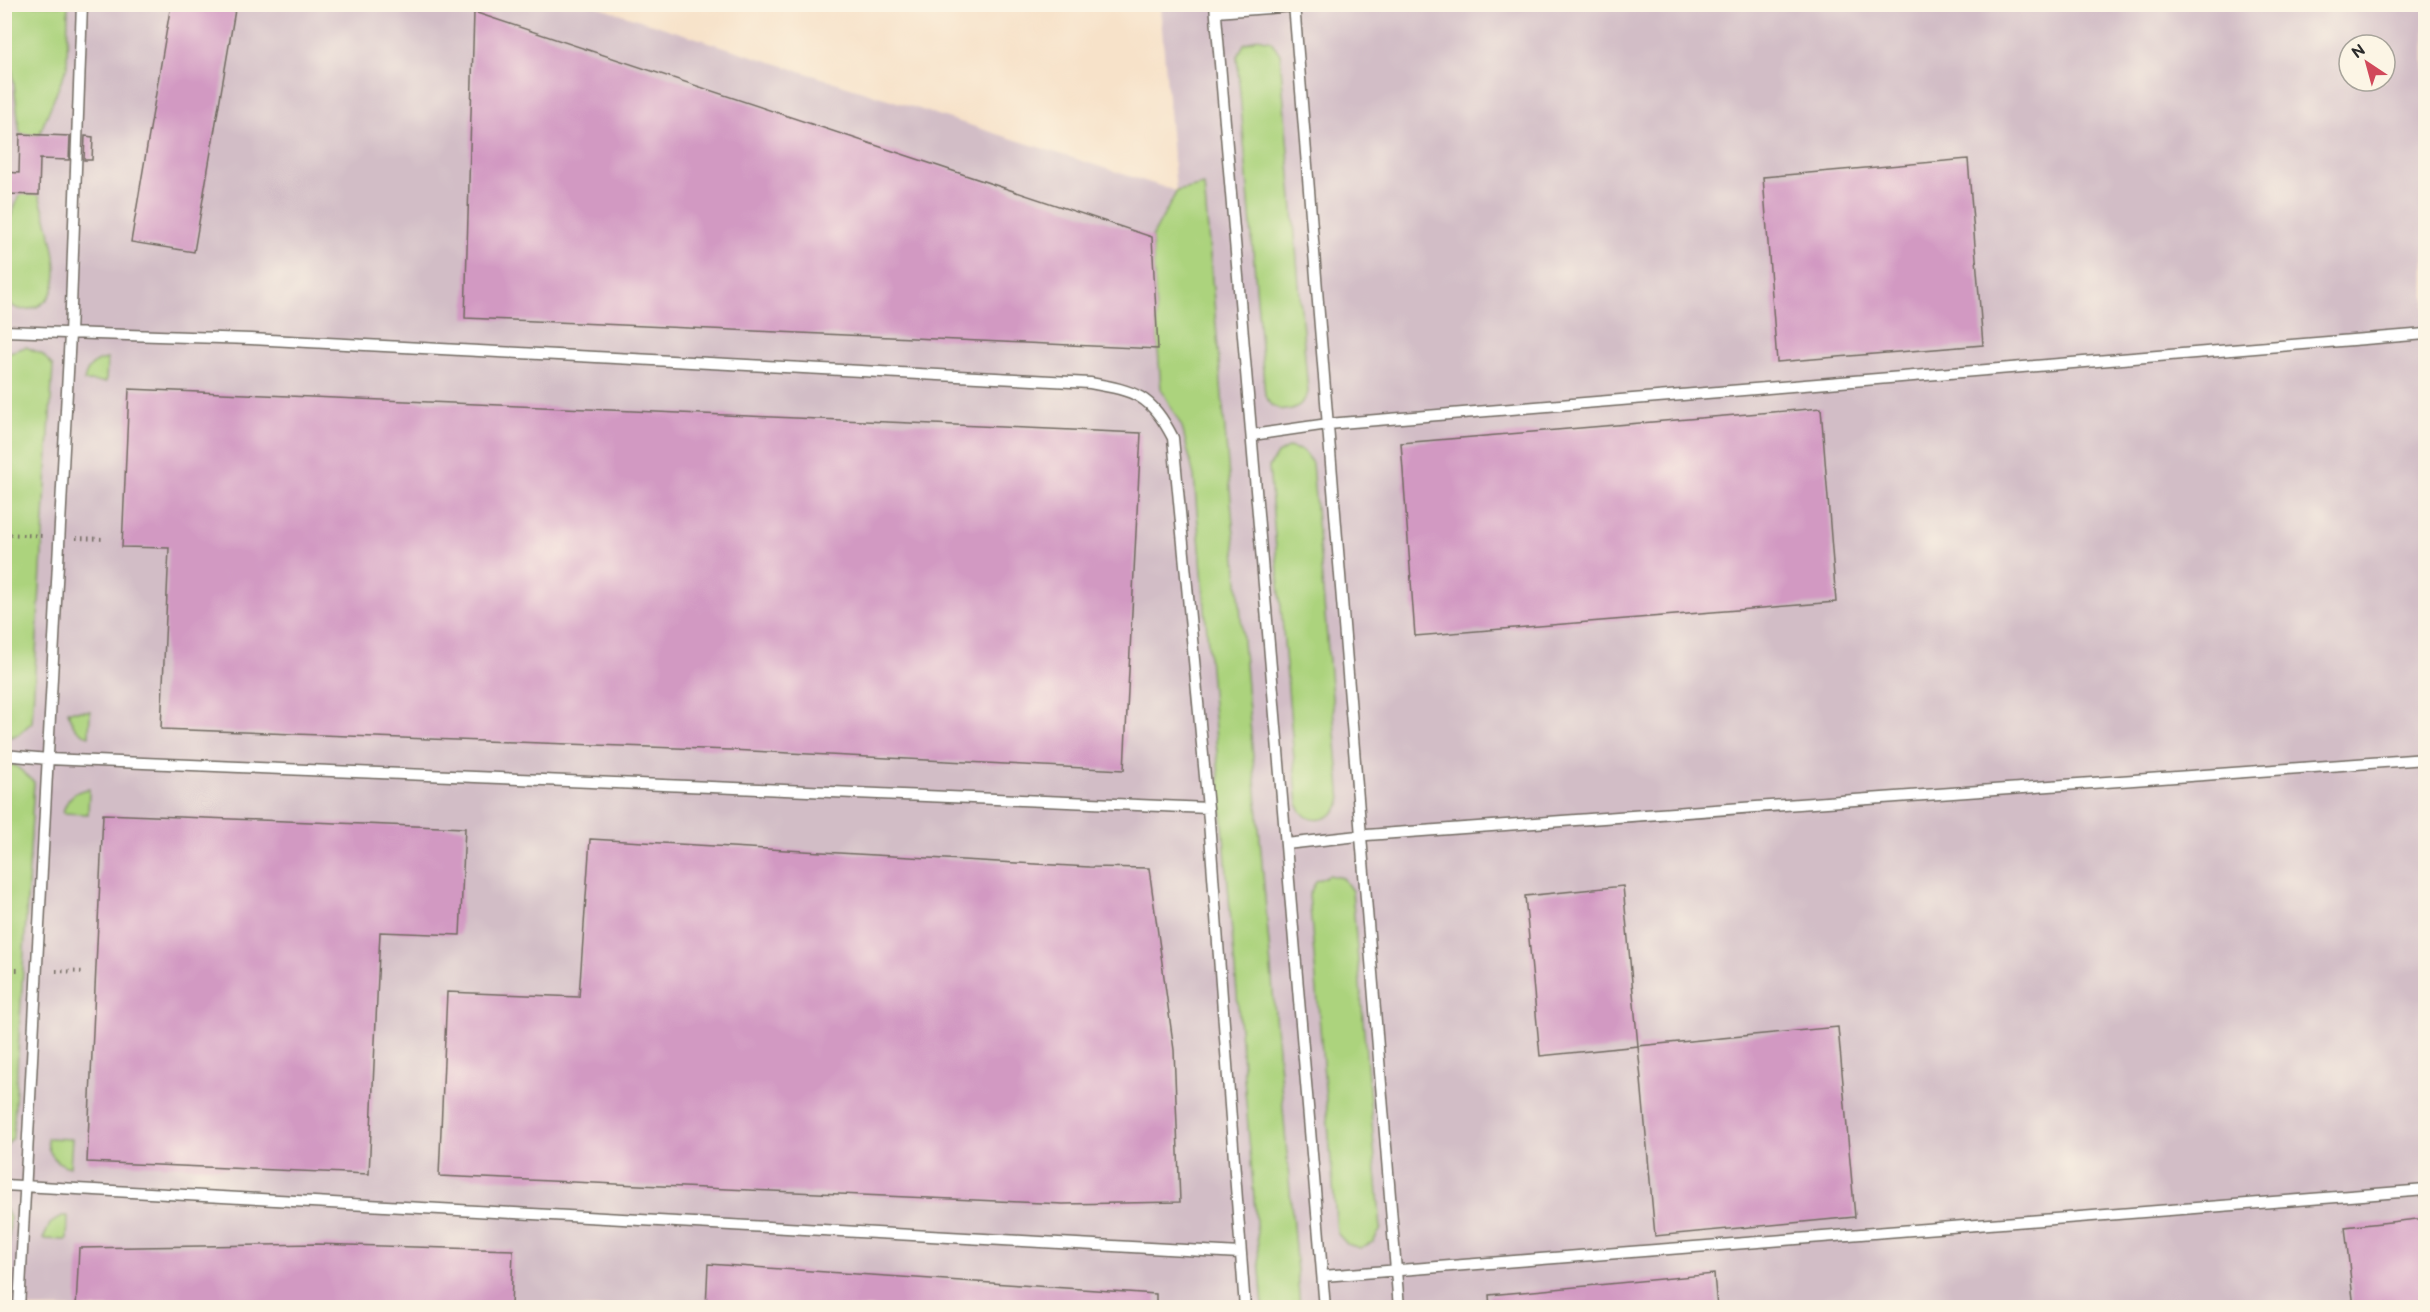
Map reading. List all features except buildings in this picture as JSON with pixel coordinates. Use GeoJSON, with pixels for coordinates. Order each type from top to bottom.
{"type":"FeatureCollection","features":[{"type":"Feature","properties":{"kind":"lane"},"geometry":{"type":"LineString","coordinates":[[19,1308],[70,334],[82,4]]}},
{"type":"Feature","properties":{"kind":"lane"},"geometry":{"type":"LineString","coordinates":[[1321,4],[1215,8],[1325,1308]]}},
{"type":"Feature","properties":{"kind":"lane"},"geometry":{"type":"LineString","coordinates":[[1294,6],[1399,1308]]}},
{"type":"Feature","properties":{"kind":"lane"},"geometry":{"type":"LineString","coordinates":[[4,331],[251,339],[1090,383],[1120,388],[1145,398],[1162,416],[1173,438],[1208,808],[1245,1308]]}},
{"type":"Feature","properties":{"kind":"lane"},"geometry":{"type":"LineString","coordinates":[[1252,435],[1328,424],[2426,334]]}},
{"type":"Feature","properties":{"kind":"lane"},"geometry":{"type":"LineString","coordinates":[[4,755],[48,759],[1208,808]]}},
{"type":"Feature","properties":{"kind":"lane"},"geometry":{"type":"LineString","coordinates":[[1286,844],[1361,836],[2426,759]]}},
{"type":"Feature","properties":{"kind":"lane"},"geometry":{"type":"LineString","coordinates":[[4,1185],[1240,1253]]}},
{"type":"Feature","properties":{"kind":"lane"},"geometry":{"type":"LineString","coordinates":[[1323,1276],[2426,1190]]}},
{"type":"Feature","properties":{"kind":"path"},"geometry":{"type":"LineString","coordinates":[[4,534],[43,536]]}},
{"type":"Feature","properties":{"kind":"path"},"geometry":{"type":"LineString","coordinates":[[76,538],[105,539]]}},
{"type":"Feature","properties":{"kind":"path"},"geometry":{"type":"LineString","coordinates":[[4,970],[23,970]]}},
{"type":"Feature","properties":{"kind":"path"},"geometry":{"type":"LineString","coordinates":[[56,971],[86,972]]}},
{"type":"Feature","properties":{"kind":"shaded area"},"geometry":{"type":"Polygon","coordinates":[[[5,5],[593,5],[1176,191],[1160,5],[2425,5],[2425,1307],[5,1308],[5,5]]]}},
{"type":"Feature","properties":{"kind":"green space"},"geometry":{"type":"Polygon","coordinates":[[[10,5],[68,5],[67,67],[39,135],[20,134],[8,35],[10,5]]]}},
{"type":"Feature","properties":{"kind":"green space"},"geometry":{"type":"Polygon","coordinates":[[[1257,38],[1271,41],[1280,54],[1308,393],[1299,405],[1288,410],[1275,407],[1265,396],[1237,57],[1244,44],[1257,38]]]}},
{"type":"Feature","properties":{"kind":"green space"},"geometry":{"type":"Polygon","coordinates":[[[1204,185],[1300,1307],[1263,1307],[1194,476],[1182,427],[1161,389],[1152,237],[1177,191],[1204,185]]]}},
{"type":"Feature","properties":{"kind":"green space"},"geometry":{"type":"Polygon","coordinates":[[[20,194],[39,195],[52,240],[56,274],[53,289],[46,301],[24,310],[13,307],[5,298],[4,233],[20,194]]]}},
{"type":"Feature","properties":{"kind":"green space"},"geometry":{"type":"Polygon","coordinates":[[[26,347],[42,354],[53,366],[32,722],[19,734],[5,739],[5,357],[10,352],[26,347]]]}},
{"type":"Feature","properties":{"kind":"green space"},"geometry":{"type":"Polygon","coordinates":[[[107,359],[106,382],[84,381],[91,366],[107,359]]]}},
{"type":"Feature","properties":{"kind":"green space"},"geometry":{"type":"Polygon","coordinates":[[[1289,447],[1303,451],[1312,463],[1341,802],[1332,814],[1320,819],[1308,817],[1298,806],[1269,467],[1277,454],[1289,447]]]}},
{"type":"Feature","properties":{"kind":"green space"},"geometry":{"type":"Polygon","coordinates":[[[68,711],[90,711],[89,736],[81,733],[75,727],[68,711]]]}},
{"type":"Feature","properties":{"kind":"green space"},"geometry":{"type":"Polygon","coordinates":[[[5,763],[16,766],[34,782],[13,1138],[5,1147],[5,763]]]}},
{"type":"Feature","properties":{"kind":"green space"},"geometry":{"type":"Polygon","coordinates":[[[89,789],[88,814],[63,813],[66,803],[72,796],[79,791],[89,789]]]}},
{"type":"Feature","properties":{"kind":"green space"},"geometry":{"type":"Polygon","coordinates":[[[1329,875],[1343,878],[1352,891],[1381,1229],[1373,1242],[1360,1248],[1347,1244],[1337,1233],[1309,895],[1316,881],[1329,875]]]}},
{"type":"Feature","properties":{"kind":"green space"},"geometry":{"type":"Polygon","coordinates":[[[47,1138],[72,1139],[70,1167],[53,1157],[47,1138]]]}},
{"type":"Feature","properties":{"kind":"green space"},"geometry":{"type":"Polygon","coordinates":[[[5,1209],[10,1217],[5,1308],[4,1307],[5,1209]]]}},
{"type":"Feature","properties":{"kind":"green space"},"geometry":{"type":"Polygon","coordinates":[[[62,1216],[68,1216],[67,1240],[43,1239],[50,1224],[62,1216]]]}}]}
